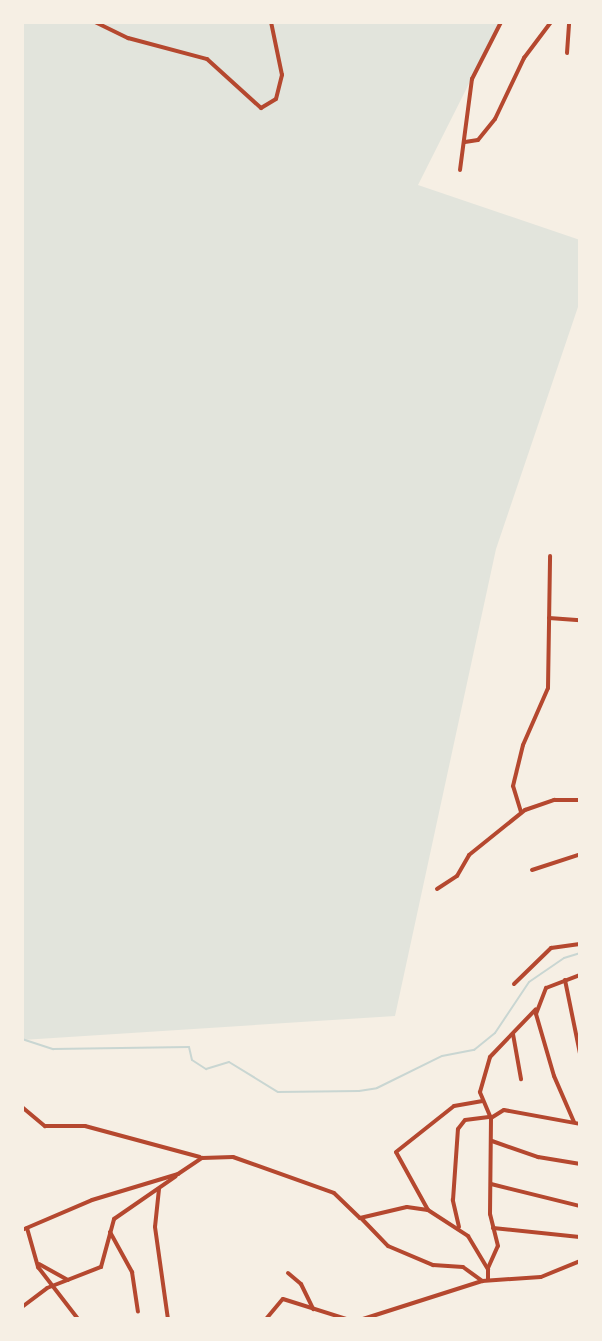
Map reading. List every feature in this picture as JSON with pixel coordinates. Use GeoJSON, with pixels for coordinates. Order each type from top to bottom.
{"type":"FeatureCollection","features":[{"type":"Feature","properties":{"kind":"street"},"geometry":{"type":"LineString","coordinates":[[95,22],[128,38],[207,59],[253,103],[265,108],[276,99],[283,70],[271,22]]}},
{"type":"Feature","properties":{"kind":"street"},"geometry":{"type":"LineString","coordinates":[[460,170],[472,79],[501,22]]}},
{"type":"Feature","properties":{"kind":"street"},"geometry":{"type":"LineString","coordinates":[[465,142],[478,140],[500,112],[524,58],[551,22]]}},
{"type":"Feature","properties":{"kind":"street"},"geometry":{"type":"LineString","coordinates":[[567,53],[569,22]]}},
{"type":"Feature","properties":{"kind":"street"},"geometry":{"type":"LineString","coordinates":[[521,812],[513,786],[523,745],[548,688],[550,556]]}},
{"type":"Feature","properties":{"kind":"street"},"geometry":{"type":"LineString","coordinates":[[549,618],[580,620]]}},
{"type":"Feature","properties":{"kind":"street"},"geometry":{"type":"LineString","coordinates":[[437,889],[457,876],[464,859],[521,812],[554,800],[580,800]]}},
{"type":"Feature","properties":{"kind":"street"},"geometry":{"type":"LineString","coordinates":[[580,816],[580,873]]}},
{"type":"Feature","properties":{"kind":"street"},"geometry":{"type":"LineString","coordinates":[[532,870],[578,855]]}},
{"type":"Feature","properties":{"kind":"street"},"geometry":{"type":"LineString","coordinates":[[514,984],[551,948],[580,944]]}},
{"type":"Feature","properties":{"kind":"street"},"geometry":{"type":"LineString","coordinates":[[485,1280],[498,1246],[493,1228],[491,1118],[483,1101],[482,1082],[490,1057],[536,1009],[546,988],[580,975]]}},
{"type":"Feature","properties":{"kind":"street"},"geometry":{"type":"LineString","coordinates":[[565,980],[580,1054]]}},
{"type":"Feature","properties":{"kind":"street"},"geometry":{"type":"LineString","coordinates":[[536,1009],[554,1076],[577,1123]]}},
{"type":"Feature","properties":{"kind":"street"},"geometry":{"type":"LineString","coordinates":[[513,1031],[521,1079]]}},
{"type":"Feature","properties":{"kind":"street"},"geometry":{"type":"LineString","coordinates":[[428,1210],[396,1152],[454,1106],[483,1101]]}},
{"type":"Feature","properties":{"kind":"street"},"geometry":{"type":"LineString","coordinates":[[22,1107],[45,1126],[85,1126],[202,1158],[238,1158],[324,1189],[388,1246],[433,1265],[463,1267],[485,1280]]}},
{"type":"Feature","properties":{"kind":"street"},"geometry":{"type":"LineString","coordinates":[[488,1269],[460,1229],[453,1200],[458,1129],[465,1120],[491,1118],[504,1110],[577,1123]]}},
{"type":"Feature","properties":{"kind":"street"},"geometry":{"type":"LineString","coordinates":[[492,1141],[538,1157],[580,1164]]}},
{"type":"Feature","properties":{"kind":"street"},"geometry":{"type":"LineString","coordinates":[[22,1307],[52,1286],[104,1263],[110,1232],[117,1216],[202,1158]]}},
{"type":"Feature","properties":{"kind":"street"},"geometry":{"type":"LineString","coordinates":[[78,1319],[36,1263],[25,1229],[92,1200],[178,1174]]}},
{"type":"Feature","properties":{"kind":"street"},"geometry":{"type":"LineString","coordinates":[[491,1184],[580,1206]]}},
{"type":"Feature","properties":{"kind":"street"},"geometry":{"type":"LineString","coordinates":[[159,1189],[155,1227],[168,1319]]}},
{"type":"Feature","properties":{"kind":"street"},"geometry":{"type":"LineString","coordinates":[[360,1218],[407,1207],[428,1210],[460,1229]]}},
{"type":"Feature","properties":{"kind":"street"},"geometry":{"type":"LineString","coordinates":[[493,1228],[580,1237]]}},
{"type":"Feature","properties":{"kind":"street"},"geometry":{"type":"LineString","coordinates":[[110,1232],[132,1272],[138,1312]]}},
{"type":"Feature","properties":{"kind":"street"},"geometry":{"type":"LineString","coordinates":[[363,1319],[485,1280],[541,1277],[580,1261]]}},
{"type":"Feature","properties":{"kind":"street"},"geometry":{"type":"LineString","coordinates":[[36,1263],[68,1280]]}},
{"type":"Feature","properties":{"kind":"street"},"geometry":{"type":"LineString","coordinates":[[288,1273],[301,1284],[313,1309]]}},
{"type":"Feature","properties":{"kind":"street"},"geometry":{"type":"LineString","coordinates":[[268,1317],[281,1299],[347,1319]]}},
{"type":"Feature","properties":{"kind":"shaded area"},"geometry":{"type":"Polygon","coordinates":[[[22,22],[500,22],[418,185],[580,240],[580,301],[496,549],[395,1016],[22,1040],[22,22]]]}},
{"type":"Feature","properties":{"kind":"waterway"},"geometry":{"type":"LineString","coordinates":[[22,1039],[53,1049],[189,1047],[192,1060],[206,1069],[229,1062],[278,1092],[359,1091],[377,1088],[442,1056],[474,1050],[495,1033],[529,982],[564,958],[580,953]]}}]}
